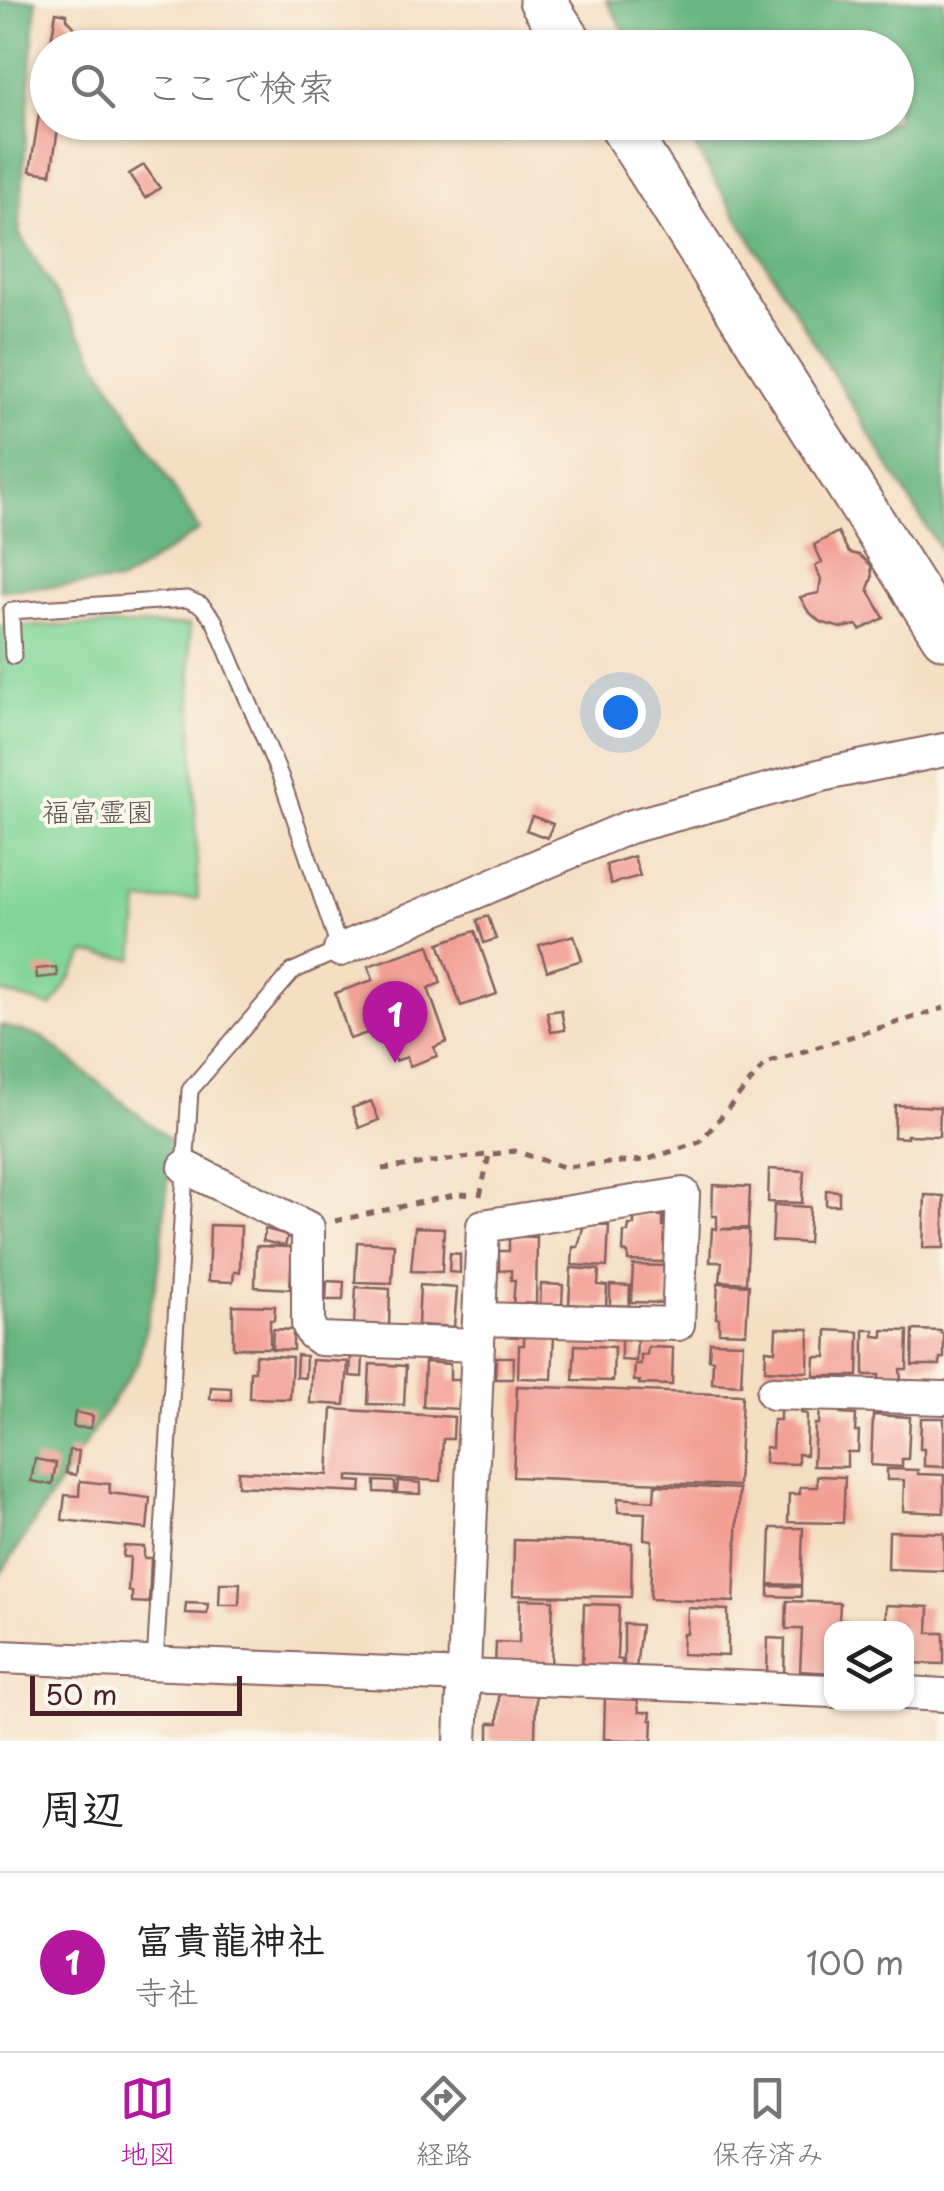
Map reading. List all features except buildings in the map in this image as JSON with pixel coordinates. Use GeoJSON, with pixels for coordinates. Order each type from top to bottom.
{"type":"FeatureCollection","features":[{"type":"Feature","properties":{"kind":"street"},"geometry":{"type":"LineString","coordinates":[[542,0],[561,30]]}},
{"type":"Feature","properties":{"kind":"street"},"geometry":{"type":"LineString","coordinates":[[631,140],[944,636]]}},
{"type":"Feature","properties":{"kind":"street"},"geometry":{"type":"LineString","coordinates":[[340,950],[629,827],[830,772],[944,750]]}},
{"type":"Feature","properties":{"kind":"street"},"geometry":{"type":"LineString","coordinates":[[186,1167],[308,1228],[308,1324],[320,1339],[478,1332],[678,1324],[683,1194],[481,1211],[478,1332],[461,1741]]}},
{"type":"Feature","properties":{"kind":"street"},"geometry":{"type":"LineString","coordinates":[[773,1392],[944,1398]]}},
{"type":"Feature","properties":{"kind":"street"},"geometry":{"type":"LineString","coordinates":[[0,1657],[824,1690]]}},
{"type":"Feature","properties":{"kind":"street"},"geometry":{"type":"LineString","coordinates":[[914,1694],[944,1695]]}},
{"type":"Feature","properties":{"kind":"lane"},"geometry":{"type":"LineString","coordinates":[[13,656],[11,612],[187,600],[201,605],[214,620],[281,778],[340,950],[293,971],[190,1090],[154,1663]]}},
{"type":"Feature","properties":{"kind":"path"},"geometry":{"type":"LineString","coordinates":[[382,1169],[516,1151],[563,1167],[646,1160],[700,1142],[766,1063],[944,1008]]}},
{"type":"Feature","properties":{"kind":"path"},"geometry":{"type":"LineString","coordinates":[[308,1228],[459,1194],[481,1211],[489,1154]]}},
{"type":"Feature","properties":{"kind":"green space"},"geometry":{"type":"Polygon","coordinates":[[[0,0],[36,0],[34,30],[30,30],[19,233],[199,530],[121,582],[0,590],[0,0]]]}},
{"type":"Feature","properties":{"kind":"green space"},"geometry":{"type":"Polygon","coordinates":[[[606,0],[944,0],[944,556],[690,140],[914,140],[914,30],[624,30],[606,0]]]}},
{"type":"Feature","properties":{"kind":"green space","name":"福富霊園"},"geometry":{"type":"Polygon","coordinates":[[[189,625],[198,898],[139,902],[134,959],[86,953],[52,1007],[0,992],[0,626],[189,625]]]}},
{"type":"Feature","properties":{"kind":"green space"},"geometry":{"type":"Polygon","coordinates":[[[0,1025],[42,1037],[172,1142],[159,1268],[138,1362],[0,1575],[0,1025]]]}},
{"type":"Feature","properties":{"kind":"place","name":"富貴龍神社"},"geometry":{"type":"Point","coordinates":[395,1063]}}]}
